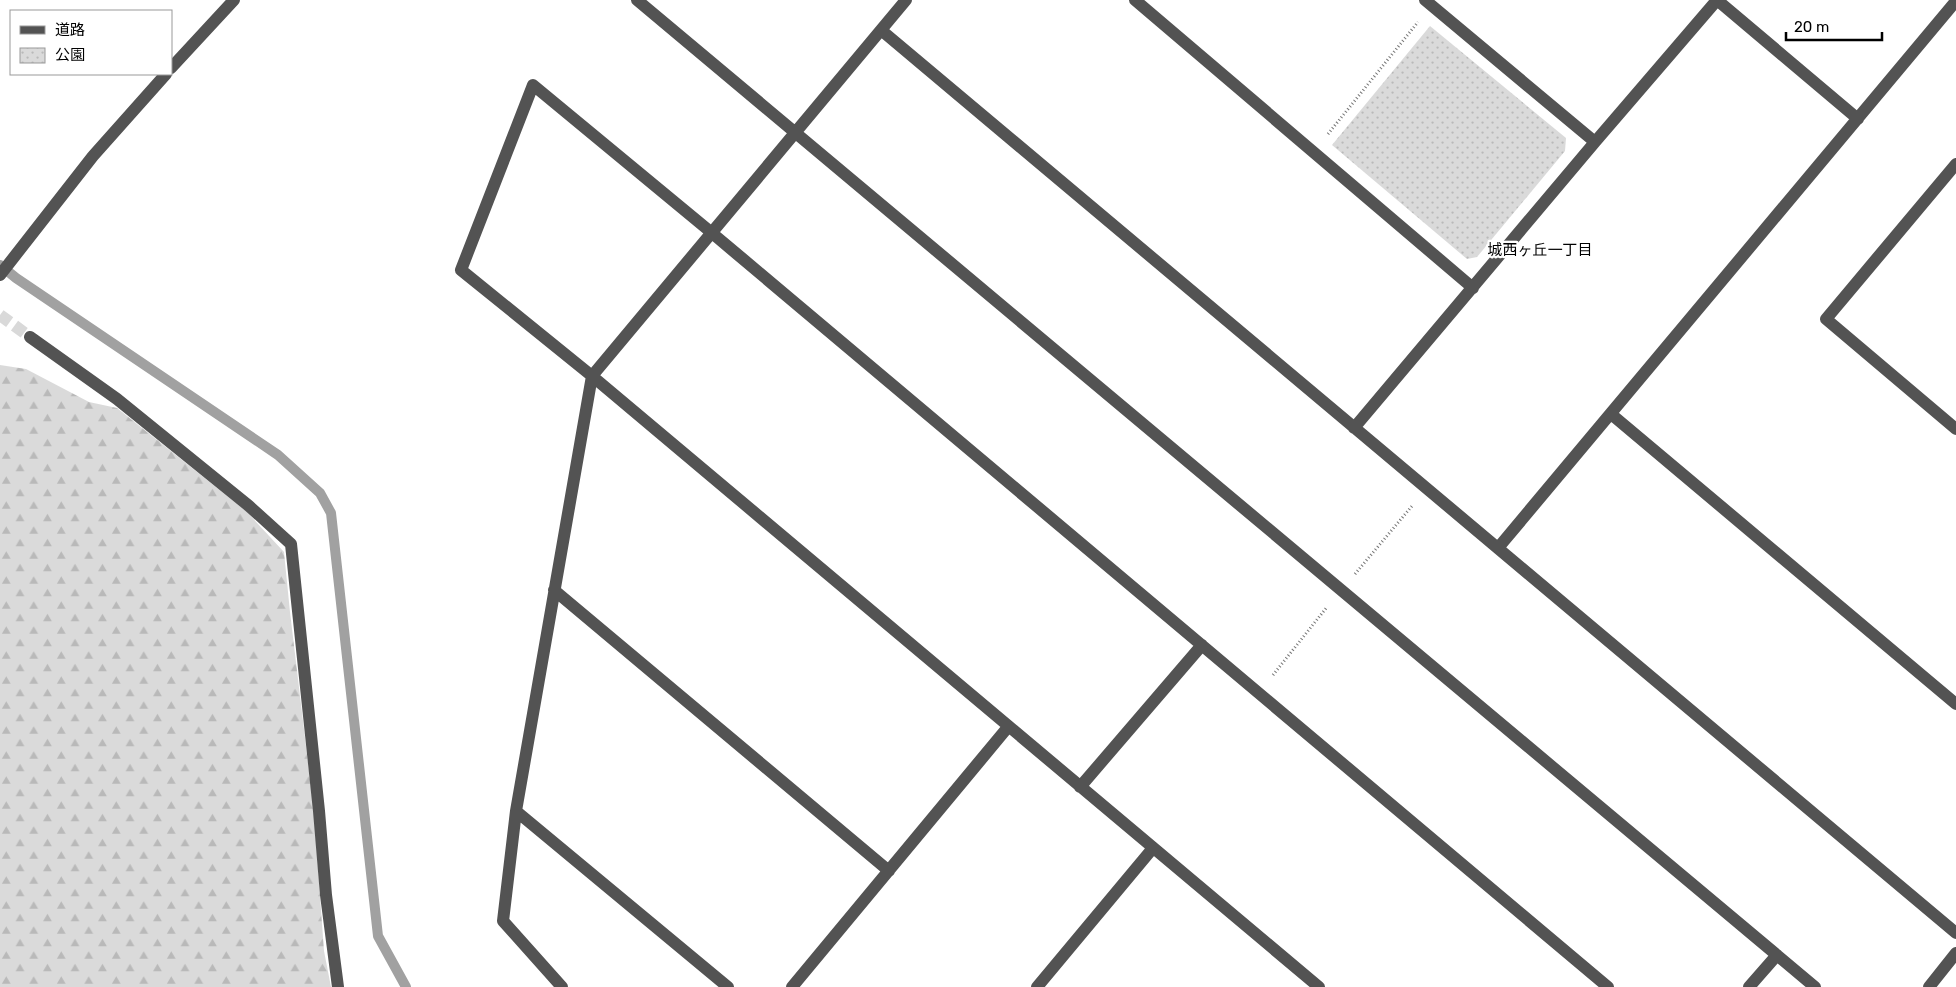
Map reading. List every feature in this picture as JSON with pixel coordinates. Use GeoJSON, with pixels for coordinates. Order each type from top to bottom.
{"type":"FeatureCollection","features":[{"type":"Feature","properties":{"kind":"street"},"geometry":{"type":"LineString","coordinates":[[172,67],[234,0]]}},
{"type":"Feature","properties":{"kind":"street"},"geometry":{"type":"LineString","coordinates":[[638,0],[1815,987]]}},
{"type":"Feature","properties":{"kind":"street"},"geometry":{"type":"LineString","coordinates":[[562,987],[503,921],[516,811],[592,376],[906,0]]}},
{"type":"Feature","properties":{"kind":"street"},"geometry":{"type":"LineString","coordinates":[[1135,0],[1473,288]]}},
{"type":"Feature","properties":{"kind":"street"},"geometry":{"type":"LineString","coordinates":[[1354,428],[1717,0],[1858,119]]}},
{"type":"Feature","properties":{"kind":"street"},"geometry":{"type":"LineString","coordinates":[[1498,548],[1956,0]]}},
{"type":"Feature","properties":{"kind":"street"},"geometry":{"type":"LineString","coordinates":[[1428,3],[1595,142]]}},
{"type":"Feature","properties":{"kind":"street"},"geometry":{"type":"LineString","coordinates":[[881,30],[1956,933]]}},
{"type":"Feature","properties":{"kind":"street"},"geometry":{"type":"LineString","coordinates":[[0,275],[94,156],[165,75]]}},
{"type":"Feature","properties":{"kind":"street"},"geometry":{"type":"LineString","coordinates":[[1319,987],[592,376],[461,270],[533,85],[712,232],[1608,987]]}},
{"type":"Feature","properties":{"kind":"street"},"geometry":{"type":"LineString","coordinates":[[1956,164],[1826,319],[1956,429]]}},
{"type":"Feature","properties":{"kind":"street"},"geometry":{"type":"LineString","coordinates":[[30,337],[117,399],[249,506],[291,544],[326,895],[338,987]]}},
{"type":"Feature","properties":{"kind":"street"},"geometry":{"type":"LineString","coordinates":[[1611,414],[1956,704]]}},
{"type":"Feature","properties":{"kind":"street"},"geometry":{"type":"LineString","coordinates":[[554,590],[888,871]]}},
{"type":"Feature","properties":{"kind":"street"},"geometry":{"type":"LineString","coordinates":[[1080,787],[1202,645]]}},
{"type":"Feature","properties":{"kind":"street"},"geometry":{"type":"LineString","coordinates":[[792,987],[1008,727]]}},
{"type":"Feature","properties":{"kind":"street"},"geometry":{"type":"LineString","coordinates":[[516,811],[728,987]]}},
{"type":"Feature","properties":{"kind":"street"},"geometry":{"type":"LineString","coordinates":[[1037,987],[1153,848]]}},
{"type":"Feature","properties":{"kind":"street"},"geometry":{"type":"LineString","coordinates":[[1928,987],[1956,953]]}},
{"type":"Feature","properties":{"kind":"street"},"geometry":{"type":"LineString","coordinates":[[1749,987],[1777,955]]}},
{"type":"Feature","properties":{"kind":"path"},"geometry":{"type":"LineString","coordinates":[[1313,152],[1428,3]]}},
{"type":"Feature","properties":{"kind":"green space"},"geometry":{"type":"Polygon","coordinates":[[[1430,26],[1566,138],[1565,151],[1477,257],[1467,259],[1332,145],[1430,26]]]}},
{"type":"Feature","properties":{"kind":"green space"},"geometry":{"type":"Polygon","coordinates":[[[0,365],[26,369],[89,402],[117,408],[246,511],[284,552],[314,813],[324,951],[331,987],[0,987],[0,365]]]}},
{"type":"Feature","properties":{"kind":"waterway"},"geometry":{"type":"LineString","coordinates":[[0,265],[16,278],[278,455],[320,493],[331,513],[378,936],[406,987]]}},
{"type":"Feature","properties":{"kind":"tunnel"},"geometry":{"type":"LineString","coordinates":[[0,315],[30,337]]}},
{"type":"Feature","properties":{"kind":"district","name":"城西ヶ丘一丁目"},"geometry":{"type":"Point","coordinates":[1540,250]}}]}
